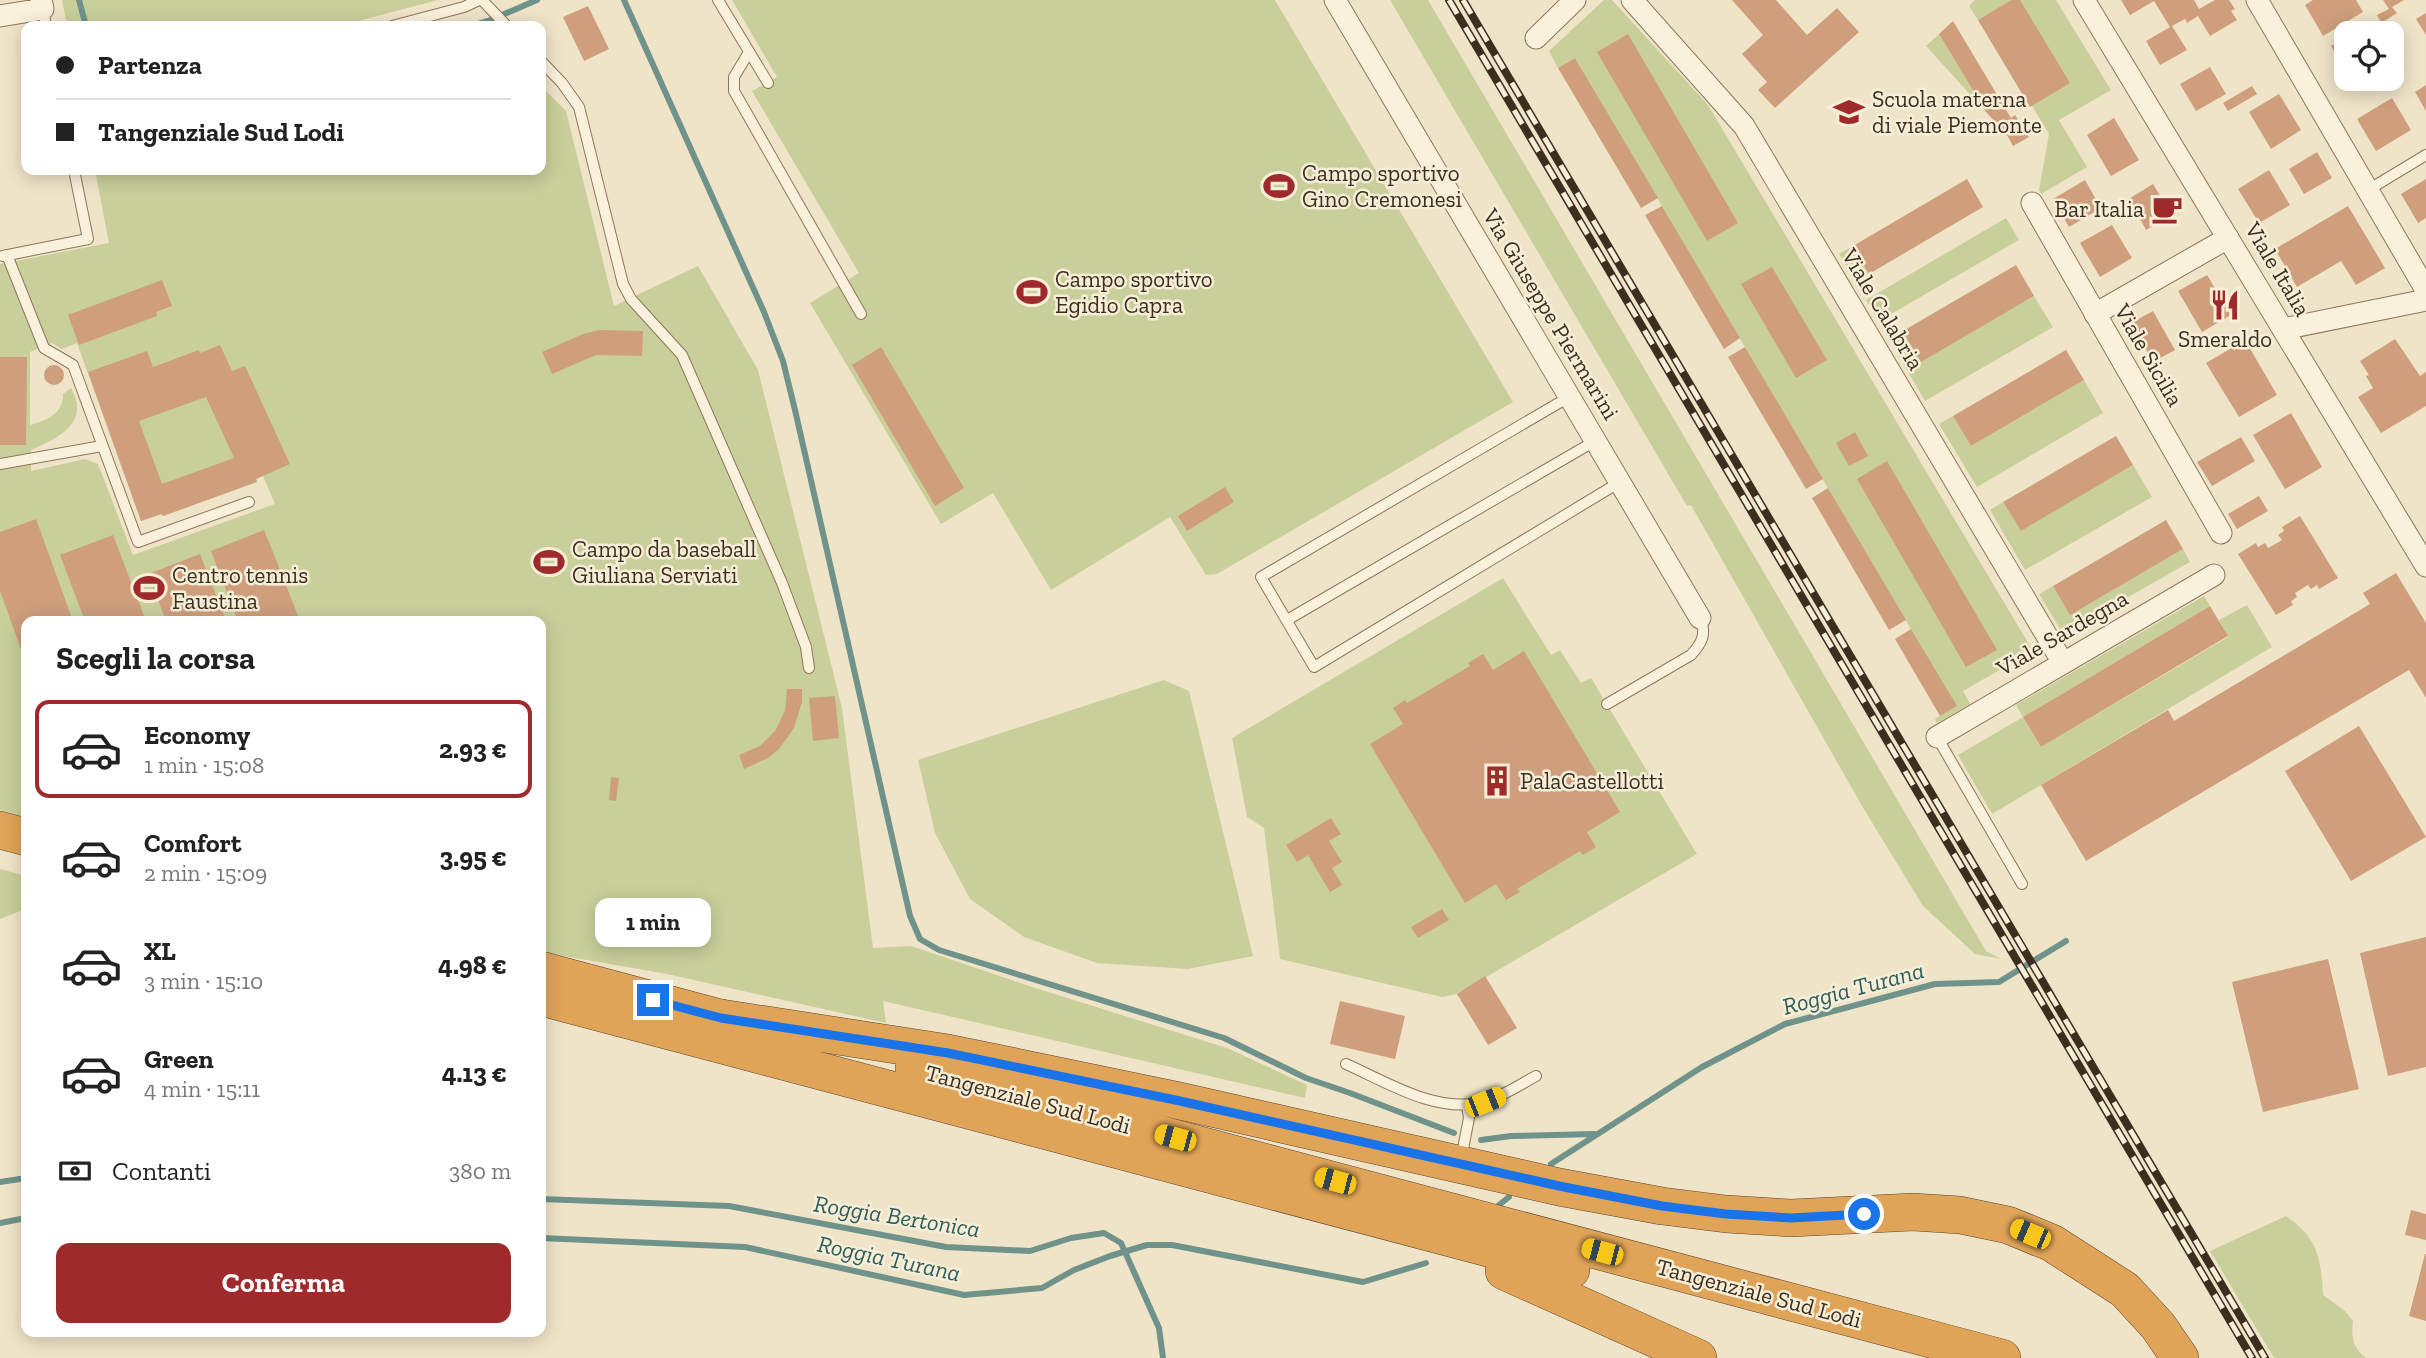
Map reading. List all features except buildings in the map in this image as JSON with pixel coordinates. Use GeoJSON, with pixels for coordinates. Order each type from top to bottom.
{"type":"FeatureCollection","features":[{"type":"Feature","properties":{"kind":"highway"},"geometry":{"type":"LineString","coordinates":[[0,830],[21,836]]}},
{"type":"Feature","properties":{"kind":"highway"},"geometry":{"type":"LineString","coordinates":[[0,855],[21,861]]}},
{"type":"Feature","properties":{"kind":"highway","name":"Tangenziale Sud Lodi"},"geometry":{"type":"LineString","coordinates":[[546,971],[2002,1358]]}},
{"type":"Feature","properties":{"kind":"highway","name":"Tangenziale Sud Lodi"},"geometry":{"type":"LineString","coordinates":[[546,998],[1907,1358]]}},
{"type":"Feature","properties":{"kind":"highway"},"geometry":{"type":"LineString","coordinates":[[721,1018],[960,1055],[1180,1101],[1460,1165],[1662,1206],[1791,1218],[1913,1212],[1960,1215],[2008,1225],[2052,1243],[2125,1290],[2158,1326],[2180,1358]]}},
{"type":"Feature","properties":{"kind":"highway"},"geometry":{"type":"LineString","coordinates":[[1407,1227],[1698,1358]]}},
{"type":"Feature","properties":{"kind":"street","name":"Via Giuseppe Piermarini"},"geometry":{"type":"LineString","coordinates":[[1335,0],[1700,618]]}},
{"type":"Feature","properties":{"kind":"street"},"geometry":{"type":"LineString","coordinates":[[1536,38],[1575,0]]}},
{"type":"Feature","properties":{"kind":"street","name":"Viale Calabria"},"geometry":{"type":"LineString","coordinates":[[1632,0],[1744,126],[2063,663]]}},
{"type":"Feature","properties":{"kind":"street","name":"Viale Italia"},"geometry":{"type":"LineString","coordinates":[[2084,0],[2426,566]]}},
{"type":"Feature","properties":{"kind":"street"},"geometry":{"type":"LineString","coordinates":[[2257,0],[2426,290]]}},
{"type":"Feature","properties":{"kind":"street"},"geometry":{"type":"LineString","coordinates":[[0,16],[43,12]]}},
{"type":"Feature","properties":{"kind":"street","name":"Viale Sicilia"},"geometry":{"type":"LineString","coordinates":[[2032,203],[2221,533]]}},
{"type":"Feature","properties":{"kind":"street"},"geometry":{"type":"LineString","coordinates":[[2095,314],[2228,238]]}},
{"type":"Feature","properties":{"kind":"street"},"geometry":{"type":"LineString","coordinates":[[2283,329],[2426,300]]}},
{"type":"Feature","properties":{"kind":"street","name":"Viale Sardegna"},"geometry":{"type":"LineString","coordinates":[[1937,737],[2214,575]]}},
{"type":"Feature","properties":{"kind":"lane"},"geometry":{"type":"LineString","coordinates":[[412,21],[481,0],[502,21]]}},
{"type":"Feature","properties":{"kind":"lane"},"geometry":{"type":"LineString","coordinates":[[718,0],[768,83]]}},
{"type":"Feature","properties":{"kind":"lane"},"geometry":{"type":"LineString","coordinates":[[749,52],[734,77],[734,91],[861,314]]}},
{"type":"Feature","properties":{"kind":"lane"},"geometry":{"type":"LineString","coordinates":[[546,66],[579,107],[623,284],[631,299],[682,355],[782,583],[806,647],[808,668]]}},
{"type":"Feature","properties":{"kind":"lane"},"geometry":{"type":"LineString","coordinates":[[2368,190],[2426,155]]}},
{"type":"Feature","properties":{"kind":"lane"},"geometry":{"type":"LineString","coordinates":[[76,175],[88,239],[3,256],[44,348],[72,365],[138,542],[249,502]]}},
{"type":"Feature","properties":{"kind":"lane"},"geometry":{"type":"LineString","coordinates":[[1569,397],[1261,577],[1314,667],[1620,482]]}},
{"type":"Feature","properties":{"kind":"lane"},"geometry":{"type":"LineString","coordinates":[[1287,621],[1595,441]]}},
{"type":"Feature","properties":{"kind":"lane"},"geometry":{"type":"LineString","coordinates":[[0,464],[102,446]]}},
{"type":"Feature","properties":{"kind":"lane"},"geometry":{"type":"LineString","coordinates":[[1607,704],[1691,654],[1704,635],[1700,618]]}},
{"type":"Feature","properties":{"kind":"lane"},"geometry":{"type":"LineString","coordinates":[[1937,737],[2022,884]]}},
{"type":"Feature","properties":{"kind":"lane"},"geometry":{"type":"LineString","coordinates":[[1346,1064],[1430,1100],[1467,1105],[1485,1102],[1536,1076]]}},
{"type":"Feature","properties":{"kind":"lane"},"geometry":{"type":"LineString","coordinates":[[1460,1165],[1469,1118],[1467,1105]]}},
{"type":"Feature","properties":{"kind":"green space"},"geometry":{"type":"Polygon","coordinates":[[[62,0],[438,0],[358,21],[66,21],[62,0]]]}},
{"type":"Feature","properties":{"kind":"green space","name":"Campo sportivo Egidio Capra"},"geometry":{"type":"Polygon","coordinates":[[[732,0],[1275,0],[1513,402],[1217,574],[1206,575],[1170,517],[1051,590],[993,493],[941,524],[810,303],[859,273],[752,91],[777,77],[732,0]]]}},
{"type":"Feature","properties":{"kind":"green space"},"geometry":{"type":"Polygon","coordinates":[[[1390,0],[1428,0],[1986,951],[2001,959],[1975,954],[1923,906],[1862,806],[1691,505],[1687,506],[1390,0]]]}},
{"type":"Feature","properties":{"kind":"green space"},"geometry":{"type":"Polygon","coordinates":[[[1604,0],[1612,0],[1708,105],[2033,651],[1963,691],[1970,704],[1937,723],[1935,719],[1956,706],[1575,58],[1558,68],[1549,51],[1604,0]]]}},
{"type":"Feature","properties":{"kind":"green space"},"geometry":{"type":"Polygon","coordinates":[[[1975,0],[2011,0],[1978,20],[1969,6],[1975,0]]]}},
{"type":"Feature","properties":{"kind":"green space"},"geometry":{"type":"Polygon","coordinates":[[[2020,0],[2056,0],[2111,90],[2059,120],[2087,167],[2041,194],[2039,190],[2049,134],[2032,106],[2020,0]]]}},
{"type":"Feature","properties":{"kind":"green space"},"geometry":{"type":"Polygon","coordinates":[[[1939,34],[1986,112],[1926,46],[1939,34]]]}},
{"type":"Feature","properties":{"kind":"green space"},"geometry":{"type":"Polygon","coordinates":[[[546,91],[566,111],[614,306],[698,266],[758,370],[842,708],[873,948],[911,946],[1227,1048],[1307,1085],[1305,1098],[883,1001],[886,1023],[667,974],[546,953],[546,616],[21,616],[21,816],[0,810],[0,264],[109,243],[96,175],[546,175],[546,91]],[[52,343],[30,352],[30,425],[53,415],[61,406],[63,394],[71,388],[77,411],[69,428],[31,450],[31,471],[85,459],[98,464],[133,555],[275,504],[263,476],[256,479],[257,482],[163,516],[161,514],[141,521],[77,343],[62,349],[52,343]]]}},
{"type":"Feature","properties":{"kind":"green space"},"geometry":{"type":"Polygon","coordinates":[[[2006,218],[2019,240],[1879,321],[1866,300],[2006,218]]]}},
{"type":"Feature","properties":{"kind":"green space"},"geometry":{"type":"Polygon","coordinates":[[[1853,246],[1869,274],[1856,282],[1839,254],[1853,246]]]}},
{"type":"Feature","properties":{"kind":"green space"},"geometry":{"type":"Polygon","coordinates":[[[2034,296],[2053,327],[1925,401],[1889,339],[1903,331],[1921,361],[2034,296]]]}},
{"type":"Feature","properties":{"kind":"green space"},"geometry":{"type":"Polygon","coordinates":[[[2084,380],[2103,413],[1977,487],[1939,424],[1953,416],[1971,446],[2084,380]]]}},
{"type":"Feature","properties":{"kind":"green space"},"geometry":{"type":"Polygon","coordinates":[[[2133,465],[2152,497],[2025,570],[1990,510],[2003,502],[2021,531],[2133,465]]]}},
{"type":"Feature","properties":{"kind":"green space"},"geometry":{"type":"Polygon","coordinates":[[[2183,549],[2190,562],[2063,634],[2039,594],[2053,586],[2070,614],[2183,549]]]}},
{"type":"Feature","properties":{"kind":"green space"},"geometry":{"type":"Polygon","coordinates":[[[1503,578],[1551,655],[1560,650],[1581,683],[1591,678],[1697,854],[1457,994],[1442,997],[1280,959],[1264,828],[1247,817],[1232,738],[1503,578]]]}},
{"type":"Feature","properties":{"kind":"green space"},"geometry":{"type":"Polygon","coordinates":[[[2204,596],[2210,606],[2023,717],[2016,705],[2204,596]]]}},
{"type":"Feature","properties":{"kind":"green space"},"geometry":{"type":"Polygon","coordinates":[[[2247,605],[2272,647],[1992,814],[1958,755],[2023,717],[2041,747],[2228,637],[2219,620],[2247,605]]]}},
{"type":"Feature","properties":{"kind":"green space"},"geometry":{"type":"Polygon","coordinates":[[[1164,680],[1189,691],[1253,956],[1188,969],[1097,963],[1024,937],[970,899],[935,833],[918,760],[1164,680]]]}},
{"type":"Feature","properties":{"kind":"green space"},"geometry":{"type":"Polygon","coordinates":[[[0,869],[21,875],[21,911],[0,919],[0,869]]]}},
{"type":"Feature","properties":{"kind":"green space"},"geometry":{"type":"Polygon","coordinates":[[[2286,1216],[2305,1232],[2311,1241],[2319,1260],[2323,1295],[2345,1311],[2353,1321],[2354,1342],[2366,1358],[2274,1358],[2210,1251],[2286,1216]]]}},
{"type":"Feature","properties":{"kind":"waterway"},"geometry":{"type":"LineString","coordinates":[[79,0],[85,21]]}},
{"type":"Feature","properties":{"kind":"waterway"},"geometry":{"type":"LineString","coordinates":[[488,21],[537,0]]}},
{"type":"Feature","properties":{"kind":"waterway"},"geometry":{"type":"LineString","coordinates":[[624,0],[764,312],[783,361],[910,916],[920,939],[939,950],[1224,1038],[1306,1078],[1454,1133]]}},
{"type":"Feature","properties":{"kind":"waterway","name":"Roggia Turana"},"geometry":{"type":"LineString","coordinates":[[1551,1164],[1702,1067],[1785,1024],[1935,984],[1999,982],[2066,941]]}},
{"type":"Feature","properties":{"kind":"waterway"},"geometry":{"type":"LineString","coordinates":[[1481,1140],[1511,1136],[1594,1134]]}},
{"type":"Feature","properties":{"kind":"waterway","name":"Roggia Bertonica"},"geometry":{"type":"LineString","coordinates":[[0,1182],[21,1179]]}},
{"type":"Feature","properties":{"kind":"waterway","name":"Roggia Turana"},"geometry":{"type":"LineString","coordinates":[[1494,1209],[1509,1197]]}},
{"type":"Feature","properties":{"kind":"waterway","name":"Roggia Bertonica"},"geometry":{"type":"LineString","coordinates":[[546,1199],[729,1206],[946,1247],[1030,1251],[1071,1238],[1104,1233],[1121,1243],[1159,1328],[1163,1358]]}},
{"type":"Feature","properties":{"kind":"waterway","name":"Roggia Turana"},"geometry":{"type":"LineString","coordinates":[[0,1223],[21,1219]]}},
{"type":"Feature","properties":{"kind":"waterway","name":"Roggia Turana"},"geometry":{"type":"LineString","coordinates":[[546,1238],[745,1247],[964,1295],[1042,1288],[1074,1270],[1147,1245],[1172,1245],[1363,1282],[1426,1263]]}},
{"type":"Feature","properties":{"kind":"railway"},"geometry":{"type":"LineString","coordinates":[[1449,0],[2252,1358]]}},
{"type":"Feature","properties":{"kind":"railway"},"geometry":{"type":"LineString","coordinates":[[1463,0],[2265,1358]]}},
{"type":"Feature","properties":{"kind":"place","name":"Scuola materna di viale Piemonte"},"geometry":{"type":"Point","coordinates":[1849,112]}},
{"type":"Feature","properties":{"kind":"place","name":"Campo sportivo Gino Cremonesi"},"geometry":{"type":"Point","coordinates":[1279,186]}},
{"type":"Feature","properties":{"kind":"place","name":"Bar Italia"},"geometry":{"type":"Point","coordinates":[2167,209]}},
{"type":"Feature","properties":{"kind":"place","name":"Campo sportivo Egidio Capra"},"geometry":{"type":"Point","coordinates":[1032,292]}},
{"type":"Feature","properties":{"kind":"place","name":"Smeraldo"},"geometry":{"type":"Point","coordinates":[2225,305]}},
{"type":"Feature","properties":{"kind":"place","name":"Campo da baseball Giuliana Serviati"},"geometry":{"type":"Point","coordinates":[549,562]}},
{"type":"Feature","properties":{"kind":"place","name":"Centro tennis Faustina"},"geometry":{"type":"Point","coordinates":[149,588]}},
{"type":"Feature","properties":{"kind":"place","name":"PalaCastellotti"},"geometry":{"type":"Point","coordinates":[1497,781]}},
{"type":"Feature","properties":{"kind":"route"},"geometry":{"type":"LineString","coordinates":[[653,1000],[721,1018],[948,1053],[1662,1206],[1791,1218],[1864,1214]]}}]}
